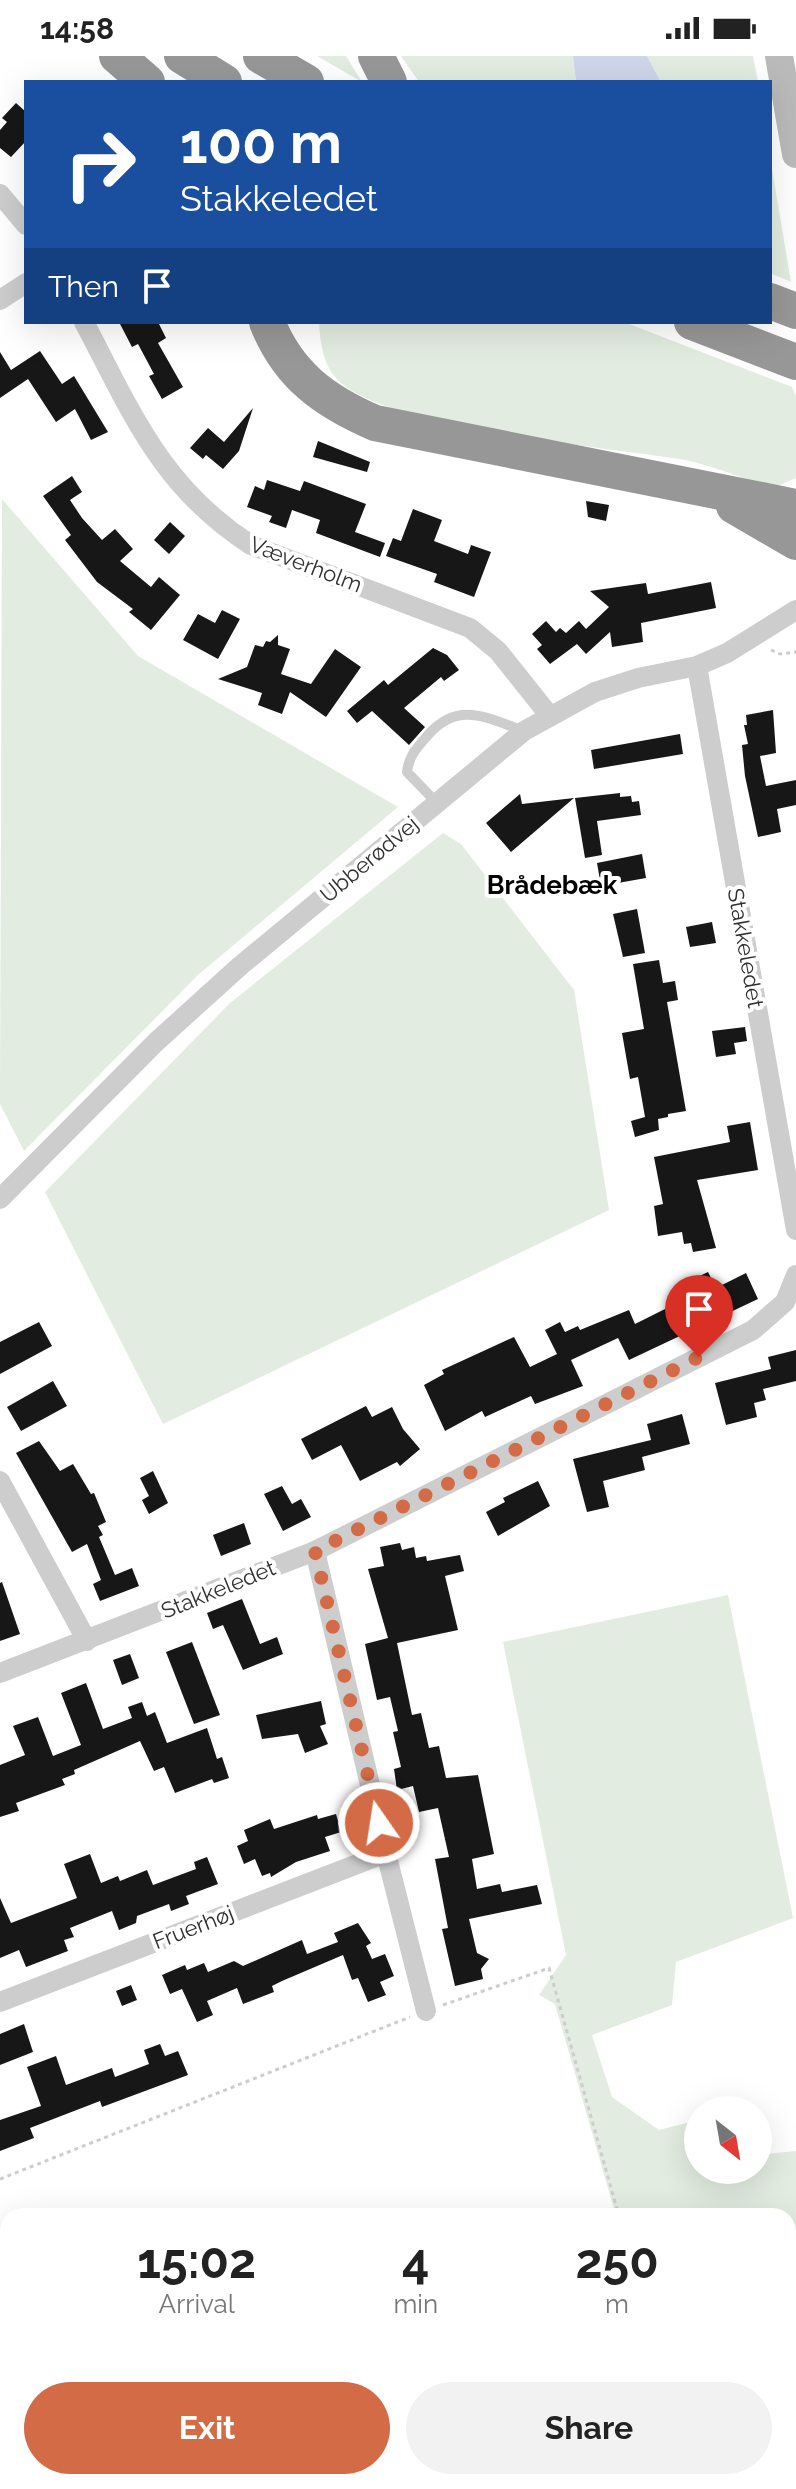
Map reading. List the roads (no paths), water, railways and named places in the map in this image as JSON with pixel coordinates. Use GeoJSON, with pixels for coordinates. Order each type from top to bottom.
{"type":"FeatureCollection","features":[{"type":"Feature","properties":{"kind":"highway"},"geometry":{"type":"LineString","coordinates":[[117,56],[145,80]]}},
{"type":"Feature","properties":{"kind":"highway"},"geometry":{"type":"LineString","coordinates":[[182,56],[221,80]]}},
{"type":"Feature","properties":{"kind":"highway"},"geometry":{"type":"LineString","coordinates":[[261,56],[303,80]]}},
{"type":"Feature","properties":{"kind":"highway"},"geometry":{"type":"LineString","coordinates":[[376,56],[388,80]]}},
{"type":"Feature","properties":{"kind":"highway"},"geometry":{"type":"LineString","coordinates":[[772,302],[796,311]]}},
{"type":"Feature","properties":{"kind":"highway"},"geometry":{"type":"LineString","coordinates":[[268,324],[294,372],[326,397],[375,423],[796,507]]}},
{"type":"Feature","properties":{"kind":"highway"},"geometry":{"type":"LineString","coordinates":[[293,324],[298,350],[326,397]]}},
{"type":"Feature","properties":{"kind":"highway"},"geometry":{"type":"LineString","coordinates":[[697,324],[796,362]]}},
{"type":"Feature","properties":{"kind":"highway"},"geometry":{"type":"LineString","coordinates":[[737,324],[796,347]]}},
{"type":"Feature","properties":{"kind":"highway"},"geometry":{"type":"LineString","coordinates":[[701,489],[796,542]]}},
{"type":"Feature","properties":{"kind":"main road"},"geometry":{"type":"LineString","coordinates":[[779,56],[796,154]]}},
{"type":"Feature","properties":{"kind":"street"},"geometry":{"type":"LineString","coordinates":[[0,194],[24,223]]}},
{"type":"Feature","properties":{"kind":"street"},"geometry":{"type":"LineString","coordinates":[[0,300],[24,284]]}},
{"type":"Feature","properties":{"kind":"street","name":"Væverholm"},"geometry":{"type":"LineString","coordinates":[[85,324],[152,450],[173,479],[219,524],[251,545],[470,628],[498,651],[549,715]]}},
{"type":"Feature","properties":{"kind":"street","name":"Ubberødvej"},"geometry":{"type":"LineString","coordinates":[[0,1199],[156,1042],[240,966],[524,731],[549,715],[638,678],[697,666],[756,638],[796,610]]}},
{"type":"Feature","properties":{"kind":"street","name":"Stakkeledet"},"geometry":{"type":"LineString","coordinates":[[697,666],[796,1230]]}},
{"type":"Feature","properties":{"kind":"street","name":"Stakkeledet"},"geometry":{"type":"LineString","coordinates":[[0,1673],[315,1551],[753,1330],[785,1302],[796,1275]]}},
{"type":"Feature","properties":{"kind":"street"},"geometry":{"type":"LineString","coordinates":[[0,1481],[87,1641]]}},
{"type":"Feature","properties":{"kind":"street"},"geometry":{"type":"LineString","coordinates":[[315,1551],[426,2011]]}},
{"type":"Feature","properties":{"kind":"street","name":"Fruerhøj"},"geometry":{"type":"LineString","coordinates":[[0,2002],[386,1853]]}},
{"type":"Feature","properties":{"kind":"lane"},"geometry":{"type":"LineString","coordinates":[[437,803],[407,772],[409,757],[438,724],[454,714],[474,714],[524,731]]}},
{"type":"Feature","properties":{"kind":"water"},"geometry":{"type":"Polygon","coordinates":[[[573,56],[647,56],[660,80],[576,80],[573,56]]]}},
{"type":"Feature","properties":{"kind":"district","name":"Brådebæk"},"geometry":{"type":"Point","coordinates":[552,885]}}]}
